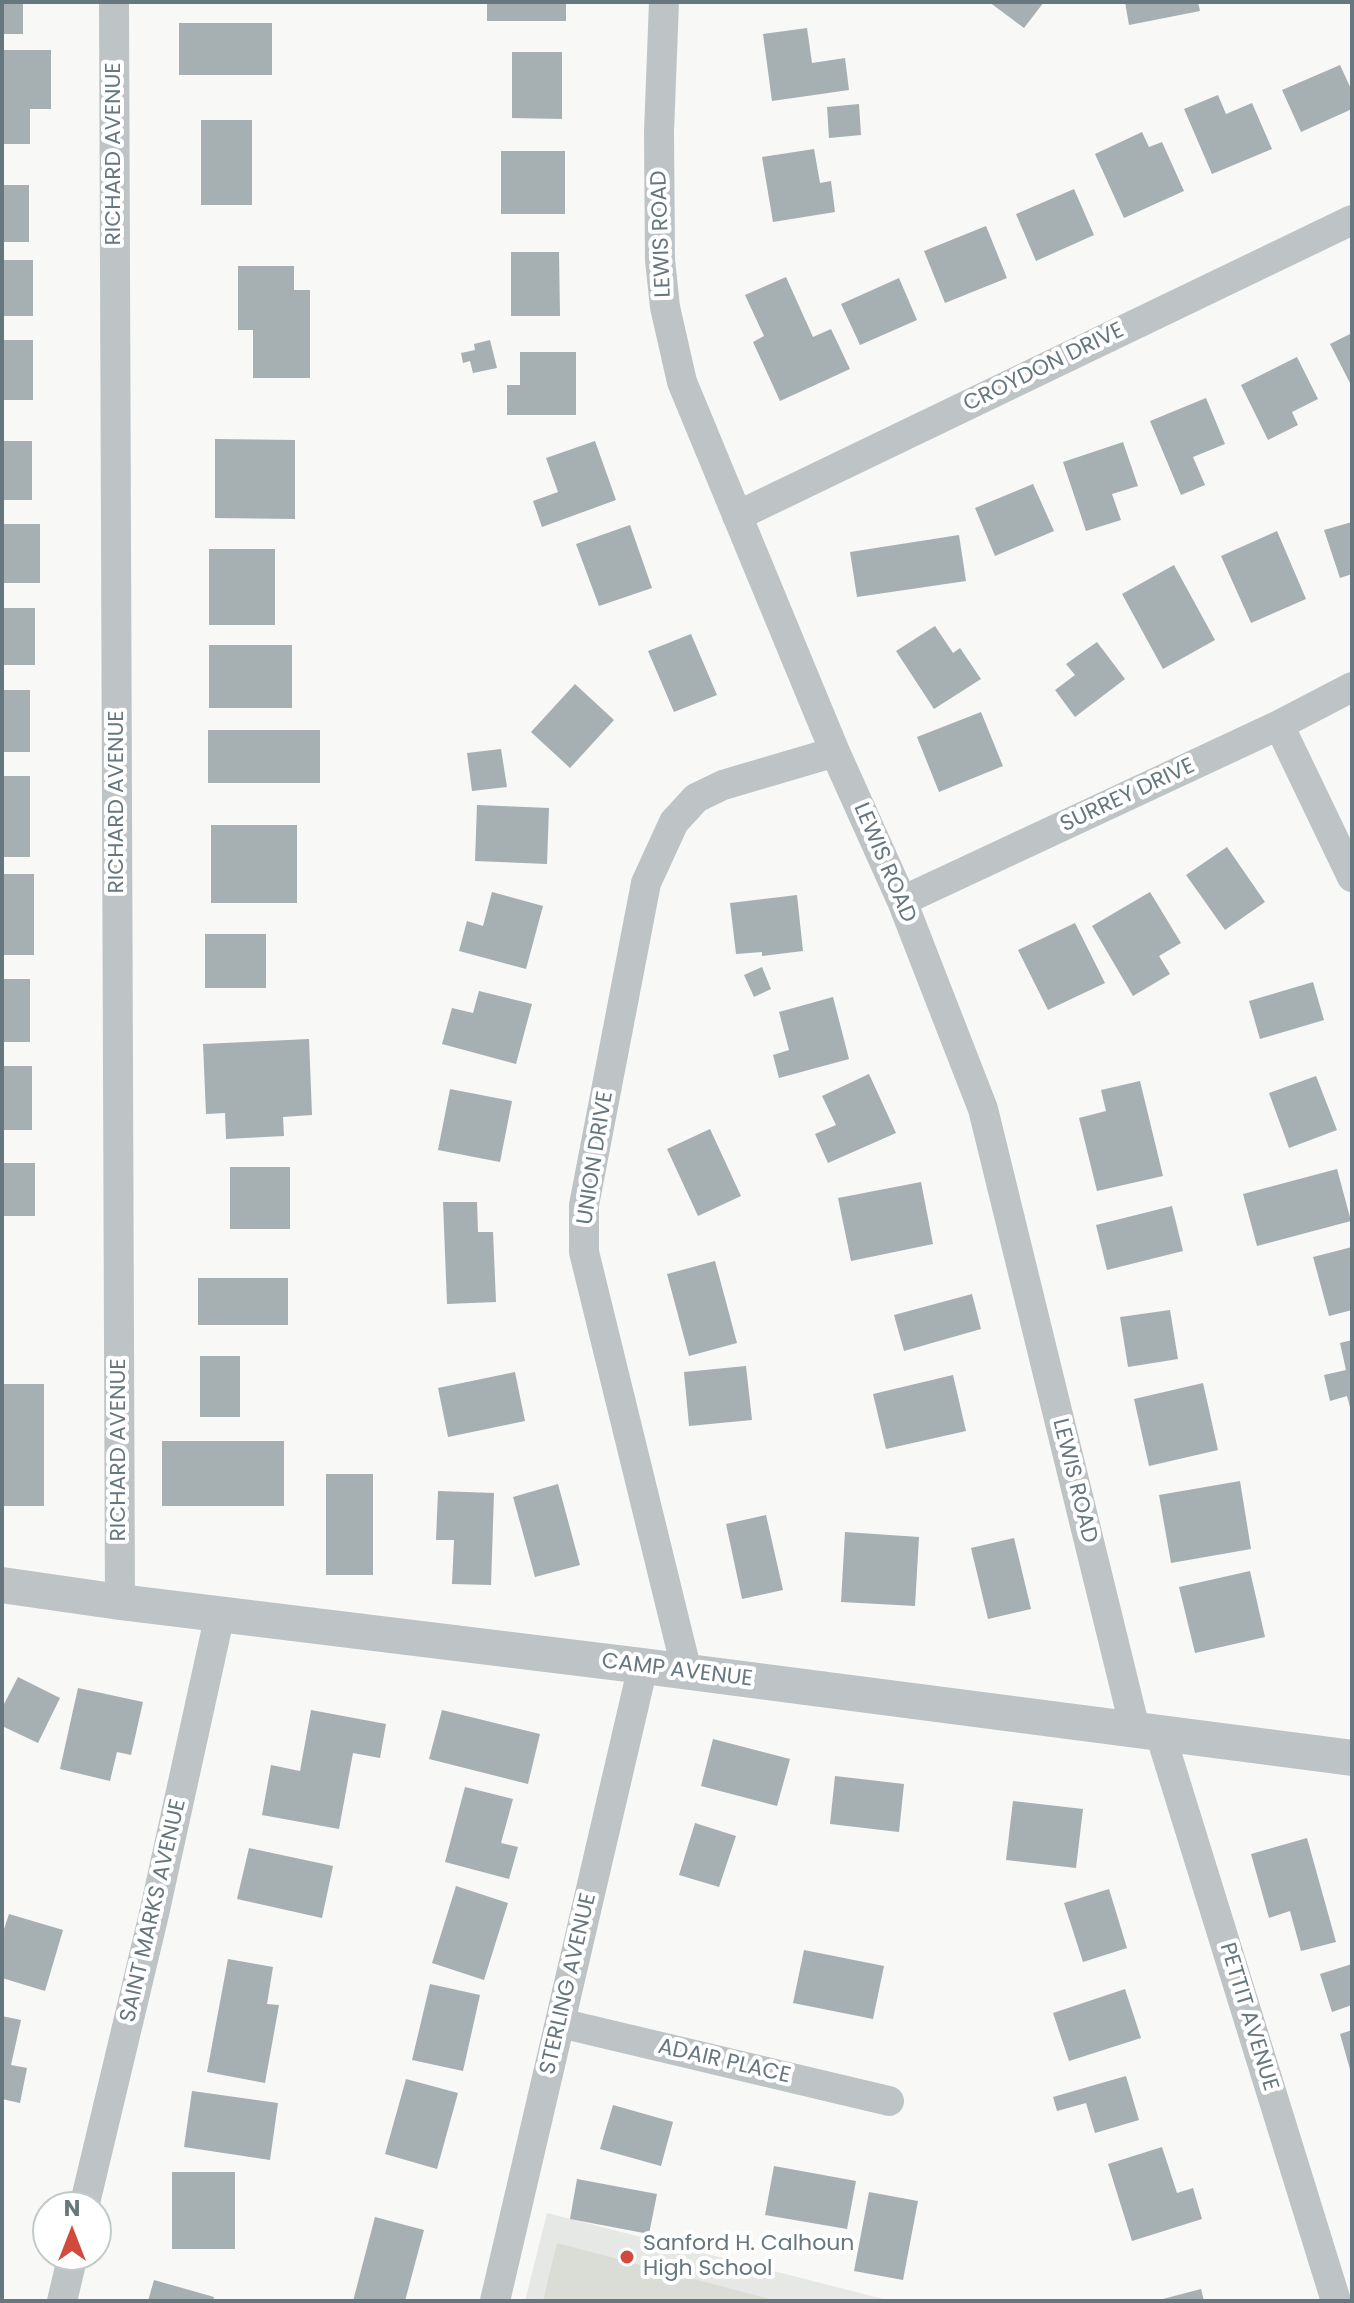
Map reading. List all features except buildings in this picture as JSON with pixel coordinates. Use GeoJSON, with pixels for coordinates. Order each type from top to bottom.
{"type":"FeatureCollection","features":[{"type":"Feature","properties":{"kind":"street","name":"RICHARD AVENUE"},"geometry":{"type":"LineString","coordinates":[[114,2],[120,1602]]}},
{"type":"Feature","properties":{"kind":"street","name":"LEWIS ROAD"},"geometry":{"type":"LineString","coordinates":[[664,2],[659,132],[660,260],[665,307],[682,382],[835,752],[902,901],[983,1109],[1147,1731]]}},
{"type":"Feature","properties":{"kind":"street","name":"CROYDON DRIVE"},"geometry":{"type":"LineString","coordinates":[[737,516],[1352,220]]}},
{"type":"Feature","properties":{"kind":"street","name":"SURREY DRIVE"},"geometry":{"type":"LineString","coordinates":[[902,901],[1279,725],[1352,687]]}},
{"type":"Feature","properties":{"kind":"street"},"geometry":{"type":"LineString","coordinates":[[1279,725],[1352,877]]}},
{"type":"Feature","properties":{"kind":"street","name":"UNION DRIVE"},"geometry":{"type":"LineString","coordinates":[[687,1672],[584,1252],[584,1205],[646,883],[674,822],[696,798],[723,785],[835,752]]}},
{"type":"Feature","properties":{"kind":"street","name":"CAMP AVENUE"},"geometry":{"type":"LineString","coordinates":[[2,1585],[1352,1758]]}},
{"type":"Feature","properties":{"kind":"street","name":"SAINT MARKS AVENUE"},"geometry":{"type":"LineString","coordinates":[[88,2191],[154,1914],[220,1614]]}},
{"type":"Feature","properties":{"kind":"street","name":"STERLING AVENUE"},"geometry":{"type":"LineString","coordinates":[[495,2301],[643,1666]]}},
{"type":"Feature","properties":{"kind":"street","name":"PETTIT AVENUE"},"geometry":{"type":"LineString","coordinates":[[1147,1731],[1336,2301]]}},
{"type":"Feature","properties":{"kind":"street","name":"ADAIR PLACE"},"geometry":{"type":"LineString","coordinates":[[560,2023],[889,2101]]}},
{"type":"Feature","properties":{"kind":"street"},"geometry":{"type":"LineString","coordinates":[[62,2301],[69,2271]]}},
{"type":"Feature","properties":{"kind":"shaded area","name":"Sanford H. Calhoun High School"},"geometry":{"type":"Polygon","coordinates":[[[547,2213],[891,2301],[525,2301],[547,2213]]]}},
{"type":"Feature","properties":{"kind":"shaded area"},"geometry":{"type":"Polygon","coordinates":[[[557,2243],[777,2301],[543,2301],[557,2243]]]}},
{"type":"Feature","properties":{"kind":"place","name":"Sanford H. Calhoun High School"},"geometry":{"type":"Point","coordinates":[627,2257]}}]}
